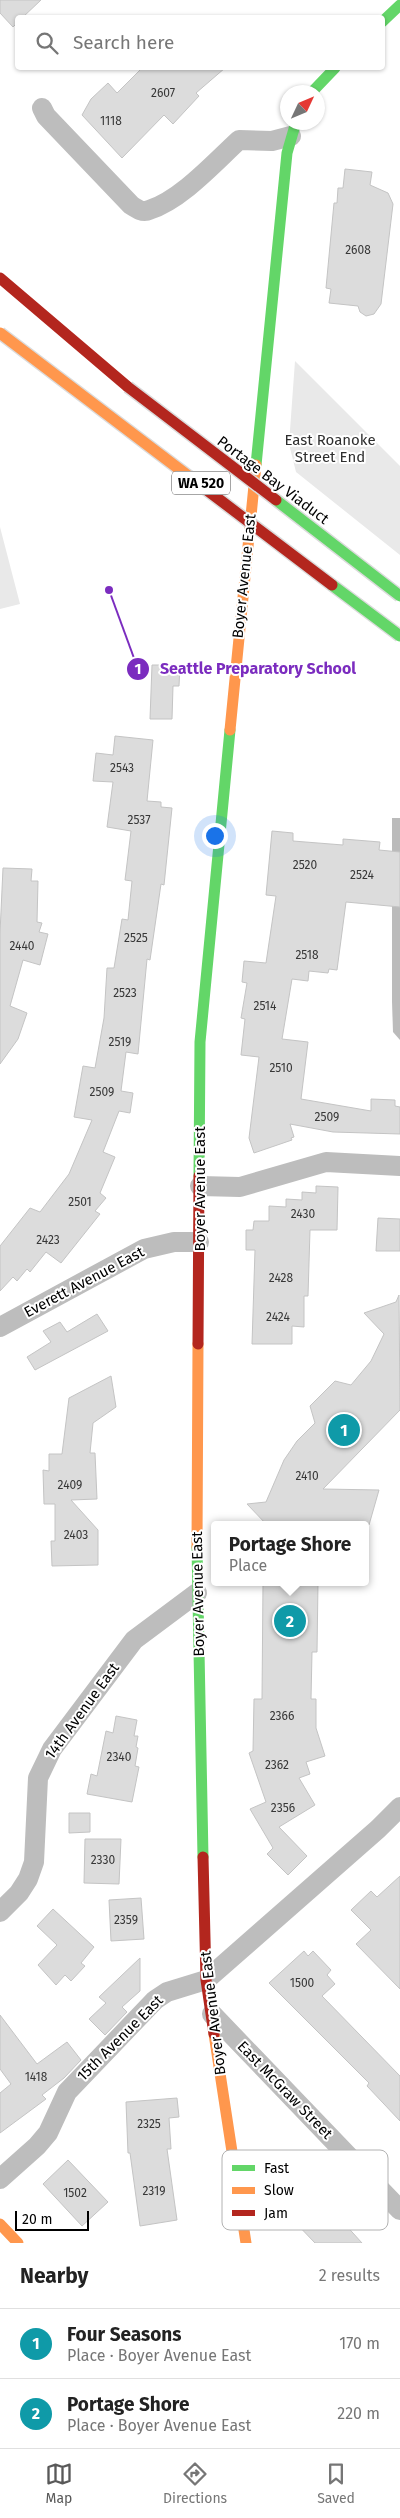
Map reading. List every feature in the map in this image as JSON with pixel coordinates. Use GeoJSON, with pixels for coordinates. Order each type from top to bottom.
{"type":"FeatureCollection","features":[{"type":"Feature","properties":{"kind":"main road"},"geometry":{"type":"LineString","coordinates":[[385,19],[400,5]]}},
{"type":"Feature","properties":{"kind":"main road"},"geometry":{"type":"LineString","coordinates":[[319,85],[333,70]]}},
{"type":"Feature","properties":{"kind":"main road","name":"Boyer Avenue East"},"geometry":{"type":"LineString","coordinates":[[232,2150],[206,1980],[197,1593],[200,1042],[265,359],[287,153],[294,130]]}},
{"type":"Feature","properties":{"kind":"main road","name":"Portage Bay Viaduct"},"geometry":{"type":"LineString","coordinates":[[0,278],[128,387],[400,596]]}},
{"type":"Feature","properties":{"kind":"main road","name":"WA 520"},"geometry":{"type":"LineString","coordinates":[[0,333],[400,636]]}},
{"type":"Feature","properties":{"kind":"main road"},"geometry":{"type":"LineString","coordinates":[[0,2224],[18,2243]]}},
{"type":"Feature","properties":{"kind":"main road","name":"Boyer Avenue East"},"geometry":{"type":"LineString","coordinates":[[244,2230],[246,2243]]}},
{"type":"Feature","properties":{"kind":"street","name":"Boyer Avenue East"},"geometry":{"type":"LineString","coordinates":[[42,108],[46,116],[131,205],[139,210],[148,211],[178,195],[239,140],[272,141],[292,130]]}},
{"type":"Feature","properties":{"kind":"street"},"geometry":{"type":"LineString","coordinates":[[200,1186],[240,1187],[326,1162],[400,1166]]}},
{"type":"Feature","properties":{"kind":"street","name":"Everett Avenue East"},"geometry":{"type":"LineString","coordinates":[[0,1327],[144,1249],[174,1242],[199,1242]]}},
{"type":"Feature","properties":{"kind":"street","name":"14th Avenue East"},"geometry":{"type":"LineString","coordinates":[[0,1912],[19,1893],[28,1879],[34,1862],[38,1778],[52,1749],[134,1640],[197,1593]]}},
{"type":"Feature","properties":{"kind":"street","name":"15th Avenue East"},"geometry":{"type":"LineString","coordinates":[[0,2179],[48,2133],[67,2092],[154,2000],[167,1992],[206,1980],[378,1829],[400,1807]]}},
{"type":"Feature","properties":{"kind":"street","name":"East McGraw Street"},"geometry":{"type":"LineString","coordinates":[[212,2014],[342,2150]]}},
{"type":"Feature","properties":{"kind":"street","name":"East McGraw Street"},"geometry":{"type":"LineString","coordinates":[[388,2197],[400,2210]]}},
{"type":"Feature","properties":{"kind":"green space","name":"East Roanoke Street End"},"geometry":{"type":"Polygon","coordinates":[[[295,361],[400,466],[400,555],[296,472],[289,444],[295,361]]]}},
{"type":"Feature","properties":{"kind":"green space"},"geometry":{"type":"Polygon","coordinates":[[[0,527],[20,604],[0,609],[0,527]]]}},
{"type":"Feature","properties":{"kind":"shaded area"},"geometry":{"type":"Polygon","coordinates":[[[392,818],[400,818],[400,1040],[393,1032],[392,818]]]}},
{"type":"Feature","properties":{"kind":"building"},"geometry":{"type":"Polygon","coordinates":[[[0,0],[41,0],[25,15],[15,15],[15,25],[13,27],[0,13],[0,0]]]}},
{"type":"Feature","properties":{"kind":"building"},"geometry":{"type":"Polygon","coordinates":[[[140,70],[223,70],[196,93],[199,96],[173,124],[164,115],[122,158],[82,115],[91,99],[108,83],[117,93],[140,70]]]}},
{"type":"Feature","properties":{"kind":"building"},"geometry":{"type":"Polygon","coordinates":[[[345,169],[372,172],[370,185],[388,193],[393,204],[381,304],[374,314],[366,316],[360,312],[358,306],[329,303],[331,289],[326,288],[334,203],[337,203],[338,188],[343,188],[345,169]]]}},
{"type":"Feature","properties":{"kind":"building"},"geometry":{"type":"Polygon","coordinates":[[[152,665],[180,665],[179,686],[173,686],[172,719],[150,719],[152,665]]]}},
{"type":"Feature","properties":{"kind":"building"},"geometry":{"type":"Polygon","coordinates":[[[115,736],[153,740],[147,801],[161,802],[161,807],[172,808],[164,885],[161,884],[150,960],[147,959],[138,1054],[126,1052],[121,1091],[133,1093],[130,1113],[119,1111],[103,1152],[115,1157],[100,1193],[106,1198],[95,1211],[100,1214],[61,1263],[46,1252],[30,1272],[27,1269],[17,1281],[13,1277],[0,1291],[0,1246],[30,1208],[40,1212],[69,1174],[92,1120],[74,1117],[83,1066],[95,1068],[104,1018],[107,968],[114,968],[122,919],[128,920],[132,881],[125,880],[131,831],[107,827],[113,782],[93,781],[96,753],[113,755],[115,736]]]}},
{"type":"Feature","properties":{"kind":"building"},"geometry":{"type":"Polygon","coordinates":[[[272,831],[293,833],[293,841],[343,845],[343,839],[380,842],[379,850],[400,852],[400,907],[346,902],[337,970],[329,969],[328,973],[309,971],[308,981],[292,979],[282,1039],[308,1042],[301,1099],[371,1111],[371,1099],[395,1100],[395,1106],[400,1107],[400,1134],[333,1132],[290,1124],[294,1137],[291,1138],[292,1140],[254,1153],[249,1138],[259,1057],[241,1055],[245,1019],[241,1018],[247,983],[242,982],[244,961],[266,963],[276,896],[266,895],[272,831]]]}},
{"type":"Feature","properties":{"kind":"building"},"geometry":{"type":"Polygon","coordinates":[[[3,868],[32,869],[31,881],[38,881],[37,922],[42,923],[39,932],[48,934],[40,965],[23,960],[10,1006],[27,1013],[18,1039],[0,1064],[0,933],[3,868]]]}},
{"type":"Feature","properties":{"kind":"building"},"geometry":{"type":"Polygon","coordinates":[[[316,1186],[338,1187],[337,1230],[310,1230],[308,1296],[304,1296],[304,1327],[292,1326],[292,1344],[252,1344],[255,1250],[246,1250],[246,1230],[253,1230],[254,1221],[269,1221],[269,1206],[286,1207],[286,1199],[302,1200],[302,1192],[316,1193],[316,1186]]]}},
{"type":"Feature","properties":{"kind":"building"},"geometry":{"type":"Polygon","coordinates":[[[378,1218],[400,1219],[400,1251],[376,1251],[378,1218]]]}},
{"type":"Feature","properties":{"kind":"building"},"geometry":{"type":"Polygon","coordinates":[[[399,1295],[400,1410],[323,1489],[379,1490],[369,1525],[369,1521],[263,1521],[247,1504],[266,1502],[284,1460],[297,1441],[315,1423],[310,1406],[335,1381],[351,1385],[371,1361],[384,1334],[364,1313],[396,1302],[399,1295]]]}},
{"type":"Feature","properties":{"kind":"building"},"geometry":{"type":"Polygon","coordinates":[[[97,1314],[108,1331],[35,1370],[27,1357],[51,1342],[43,1331],[60,1322],[67,1332],[97,1314]]]}},
{"type":"Feature","properties":{"kind":"building"},"geometry":{"type":"Polygon","coordinates":[[[111,1376],[116,1407],[93,1423],[90,1453],[95,1453],[97,1499],[71,1500],[98,1530],[98,1565],[52,1566],[51,1541],[55,1541],[55,1504],[44,1504],[43,1470],[49,1471],[49,1454],[62,1454],[69,1398],[111,1376]]]}},
{"type":"Feature","properties":{"kind":"building"},"geometry":{"type":"Polygon","coordinates":[[[263,1586],[318,1586],[317,1652],[312,1652],[311,1699],[316,1699],[316,1728],[325,1756],[306,1762],[310,1774],[299,1778],[315,1805],[279,1827],[307,1856],[288,1875],[267,1854],[273,1848],[250,1809],[266,1802],[249,1753],[253,1751],[254,1699],[262,1699],[263,1586]]]}},
{"type":"Feature","properties":{"kind":"building"},"geometry":{"type":"Polygon","coordinates":[[[116,1716],[137,1720],[134,1736],[138,1736],[135,1766],[139,1767],[132,1802],[87,1794],[91,1774],[97,1776],[106,1731],[113,1733],[116,1716]]]}},
{"type":"Feature","properties":{"kind":"building"},"geometry":{"type":"Polygon","coordinates":[[[69,1813],[90,1813],[90,1832],[69,1833],[69,1813]]]}},
{"type":"Feature","properties":{"kind":"building"},"geometry":{"type":"Polygon","coordinates":[[[85,1839],[121,1839],[119,1884],[84,1883],[85,1839]]]}},
{"type":"Feature","properties":{"kind":"building"},"geometry":{"type":"Polygon","coordinates":[[[400,1876],[400,1989],[356,1944],[371,1930],[351,1910],[371,1891],[377,1897],[400,1876]]]}},
{"type":"Feature","properties":{"kind":"building"},"geometry":{"type":"Polygon","coordinates":[[[141,1898],[144,1939],[111,1941],[109,1900],[141,1898]]]}},
{"type":"Feature","properties":{"kind":"building"},"geometry":{"type":"Polygon","coordinates":[[[53,1909],[94,1947],[81,1963],[85,1966],[71,1981],[65,1975],[56,1985],[38,1965],[57,1945],[37,1926],[53,1909]]]}},
{"type":"Feature","properties":{"kind":"building"},"geometry":{"type":"Polygon","coordinates":[[[304,1951],[308,1956],[313,1951],[331,1970],[327,1975],[335,1984],[322,1996],[400,2076],[400,2121],[367,2086],[369,2083],[269,1983],[304,1951]]]}},
{"type":"Feature","properties":{"kind":"building"},"geometry":{"type":"Polygon","coordinates":[[[140,1958],[140,1991],[122,2007],[127,2012],[105,2035],[89,2019],[106,2003],[99,1997],[140,1958]]]}},
{"type":"Feature","properties":{"kind":"building"},"geometry":{"type":"Polygon","coordinates":[[[0,2015],[37,2064],[67,2042],[81,2060],[64,2078],[42,2095],[46,2099],[0,2133],[0,2093],[11,2084],[0,2069],[0,2015]]]}},
{"type":"Feature","properties":{"kind":"building"},"geometry":{"type":"Polygon","coordinates":[[[177,2098],[179,2117],[169,2118],[171,2149],[167,2149],[177,2220],[140,2226],[130,2153],[128,2153],[126,2102],[177,2098]]]}},
{"type":"Feature","properties":{"kind":"building"},"geometry":{"type":"Polygon","coordinates":[[[68,2160],[108,2202],[82,2226],[43,2184],[68,2160]]]}},
{"type":"Feature","properties":{"kind":"building"},"geometry":{"type":"Polygon","coordinates":[[[303,2230],[350,2230],[362,2243],[315,2243],[303,2230]]]}},
{"type":"Feature","properties":{"kind":"traffic: fast"},"geometry":{"type":"LineString","coordinates":[[385,19],[400,5]]}},
{"type":"Feature","properties":{"kind":"traffic: fast"},"geometry":{"type":"LineString","coordinates":[[319,85],[333,70]]}},
{"type":"Feature","properties":{"kind":"traffic: fast"},"geometry":{"type":"LineString","coordinates":[[256,465],[287,153],[294,130]]}},
{"type":"Feature","properties":{"kind":"traffic: fast"},"geometry":{"type":"LineString","coordinates":[[276,500],[400,596]]}},
{"type":"Feature","properties":{"kind":"traffic: fast"},"geometry":{"type":"LineString","coordinates":[[332,585],[400,636]]}},
{"type":"Feature","properties":{"kind":"traffic: fast"},"geometry":{"type":"LineString","coordinates":[[199,1176],[200,1042],[230,730]]}},
{"type":"Feature","properties":{"kind":"traffic: fast"},"geometry":{"type":"LineString","coordinates":[[197,1547],[203,1857]]}},
{"type":"Feature","properties":{"kind":"traffic: slow"},"geometry":{"type":"LineString","coordinates":[[0,333],[191,478]]}},
{"type":"Feature","properties":{"kind":"traffic: slow"},"geometry":{"type":"LineString","coordinates":[[230,730],[256,465]]}},
{"type":"Feature","properties":{"kind":"traffic: slow"},"geometry":{"type":"LineString","coordinates":[[197,1547],[198,1344]]}},
{"type":"Feature","properties":{"kind":"traffic: slow"},"geometry":{"type":"LineString","coordinates":[[214,2034],[232,2150]]}},
{"type":"Feature","properties":{"kind":"traffic: slow"},"geometry":{"type":"LineString","coordinates":[[0,2224],[18,2243]]}},
{"type":"Feature","properties":{"kind":"traffic: slow"},"geometry":{"type":"LineString","coordinates":[[244,2230],[246,2243]]}},
{"type":"Feature","properties":{"kind":"traffic: jam"},"geometry":{"type":"LineString","coordinates":[[0,278],[128,387]]}},
{"type":"Feature","properties":{"kind":"traffic: jam"},"geometry":{"type":"LineString","coordinates":[[128,387],[276,500]]}},
{"type":"Feature","properties":{"kind":"traffic: jam"},"geometry":{"type":"LineString","coordinates":[[191,478],[332,585]]}},
{"type":"Feature","properties":{"kind":"traffic: jam"},"geometry":{"type":"LineString","coordinates":[[198,1344],[199,1176]]}},
{"type":"Feature","properties":{"kind":"traffic: jam"},"geometry":{"type":"LineString","coordinates":[[203,1857],[206,1980],[214,2034]]}},
{"type":"Feature","properties":{"kind":"place","name":"Seattle Preparatory School"},"geometry":{"type":"Point","coordinates":[109,590]}},
{"type":"Feature","properties":{"kind":"place","name":"Four Seasons"},"geometry":{"type":"Point","coordinates":[344,1430]}},
{"type":"Feature","properties":{"kind":"place","name":"Portage Shore"},"geometry":{"type":"Point","coordinates":[290,1621]}}]}
